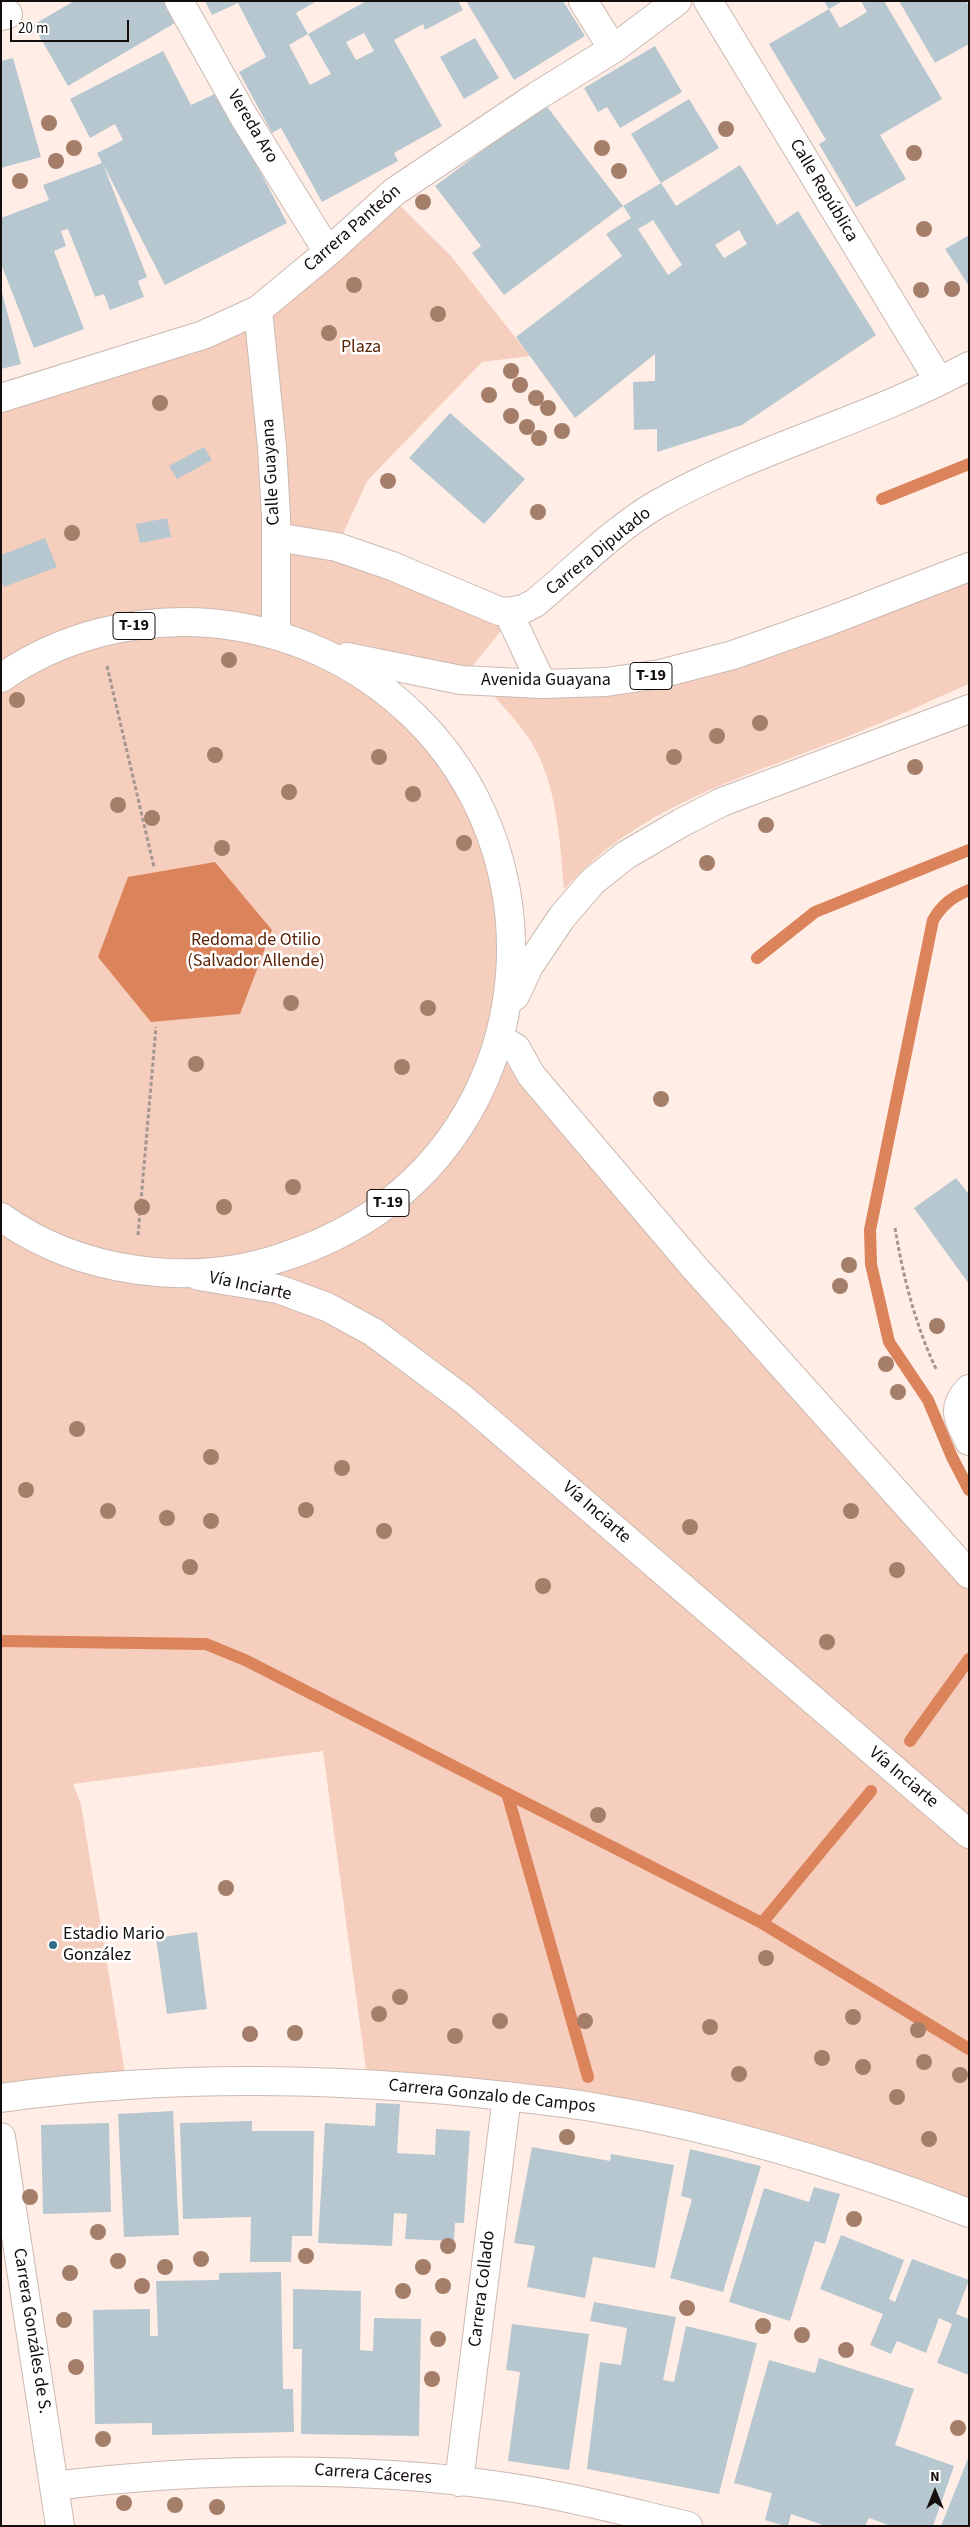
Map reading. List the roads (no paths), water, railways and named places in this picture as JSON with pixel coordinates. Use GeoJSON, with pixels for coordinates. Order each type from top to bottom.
{"type":"FeatureCollection","features":[{"type":"Feature","properties":{"kind":"main road","name":"Vereda Aro"},"geometry":{"type":"LineString","coordinates":[[179,1],[244,117],[328,252]]}},
{"type":"Feature","properties":{"kind":"main road"},"geometry":{"type":"LineString","coordinates":[[583,1],[613,49]]}},
{"type":"Feature","properties":{"kind":"main road","name":"Carrera Panteón"},"geometry":{"type":"LineString","coordinates":[[1,398],[178,344],[258,310],[328,252],[394,192],[537,96],[613,49],[677,1]]}},
{"type":"Feature","properties":{"kind":"main road","name":"Calle República"},"geometry":{"type":"LineString","coordinates":[[708,1],[939,381]]}},
{"type":"Feature","properties":{"kind":"main road","name":"Calle Guayana"},"geometry":{"type":"LineString","coordinates":[[258,310],[272,446],[276,537],[276,634]]}},
{"type":"Feature","properties":{"kind":"main road","name":"Carrera Diputado"},"geometry":{"type":"LineString","coordinates":[[508,612],[523,609],[535,603],[621,530],[663,502],[720,472],[813,436],[969,366]]}},
{"type":"Feature","properties":{"kind":"main road"},"geometry":{"type":"LineString","coordinates":[[276,537],[337,547],[392,566],[485,607],[508,612],[542,684]]}},
{"type":"Feature","properties":{"kind":"main road","name":"Avenida Guayana"},"geometry":{"type":"LineString","coordinates":[[318,650],[460,680],[542,684],[606,682],[660,674],[733,655],[829,621],[969,566]]}},
{"type":"Feature","properties":{"kind":"main road","name":"T-19"},"geometry":{"type":"LineString","coordinates":[[1,678],[17,666],[57,647],[99,632],[143,624],[188,621],[233,625],[276,634],[318,650],[358,670],[401,703],[426,728],[455,763],[477,801],[495,842],[506,884],[512,929],[511,956],[502,1028]]}},
{"type":"Feature","properties":{"kind":"main road","name":"T-19"},"geometry":{"type":"LineString","coordinates":[[1,1238],[135,1270],[180,1273],[225,1270],[269,1262],[303,1251],[351,1228],[388,1203],[421,1172],[450,1138],[474,1100],[529,966],[562,918],[593,881],[626,855],[722,802],[969,709]]}},
{"type":"Feature","properties":{"kind":"main road"},"geometry":{"type":"LineString","coordinates":[[502,1028],[531,1075],[694,1267],[969,1574]]}},
{"type":"Feature","properties":{"kind":"main road","name":"T-19"},"geometry":{"type":"LineString","coordinates":[[1,1217],[50,1245],[92,1260]]}},
{"type":"Feature","properties":{"kind":"main road","name":"Vía Inciarte"},"geometry":{"type":"LineString","coordinates":[[180,1273],[278,1289],[327,1307],[373,1332],[463,1399],[969,1834]]}},
{"type":"Feature","properties":{"kind":"main road"},"geometry":{"type":"LineString","coordinates":[[963,1400],[969,1441]]}},
{"type":"Feature","properties":{"kind":"main road","name":"Carrera Gonzalo de Campos"},"geometry":{"type":"LineString","coordinates":[[1,2098],[127,2086],[250,2082],[338,2082],[437,2088],[507,2096],[598,2108],[712,2132],[894,2184],[969,2213]]}},
{"type":"Feature","properties":{"kind":"main road","name":"Carrera Collado"},"geometry":{"type":"LineString","coordinates":[[459,2482],[507,2096]]}},
{"type":"Feature","properties":{"kind":"main road","name":"Carrera Gonzáles de S."},"geometry":{"type":"LineString","coordinates":[[1,2137],[60,2526]]}},
{"type":"Feature","properties":{"kind":"main road","name":"Carrera Cáceres"},"geometry":{"type":"LineString","coordinates":[[54,2486],[120,2478],[225,2471],[310,2470],[402,2475],[508,2488],[592,2504],[688,2526]]}},
{"type":"Feature","properties":{"kind":"waterway"},"geometry":{"type":"LineString","coordinates":[[882,499],[969,464]]}},
{"type":"Feature","properties":{"kind":"waterway"},"geometry":{"type":"LineString","coordinates":[[757,958],[815,912],[969,850]]}},
{"type":"Feature","properties":{"kind":"waterway"},"geometry":{"type":"LineString","coordinates":[[969,890],[948,902],[933,920],[870,1230],[871,1264],[889,1342],[928,1400],[952,1457],[969,1490]]}},
{"type":"Feature","properties":{"kind":"waterway"},"geometry":{"type":"LineString","coordinates":[[1,1641],[206,1644],[245,1660],[762,1923],[969,2049]]}},
{"type":"Feature","properties":{"kind":"waterway"},"geometry":{"type":"LineString","coordinates":[[910,1741],[969,1659]]}},
{"type":"Feature","properties":{"kind":"waterway"},"geometry":{"type":"LineString","coordinates":[[762,1923],[871,1791]]}},
{"type":"Feature","properties":{"kind":"waterway"},"geometry":{"type":"LineString","coordinates":[[507,1793],[588,2077]]}},
{"type":"Feature","properties":{"kind":"place","name":"Estadio Mario González"},"geometry":{"type":"Point","coordinates":[53,1945]}},
{"type":"Feature","properties":{"kind":"park label","name":"Plaza"},"geometry":{"type":"Point","coordinates":[361,348]}},
{"type":"Feature","properties":{"kind":"park label","name":"Redoma de Otilio (Salvador Allende)"},"geometry":{"type":"Point","coordinates":[256,951]}}]}
